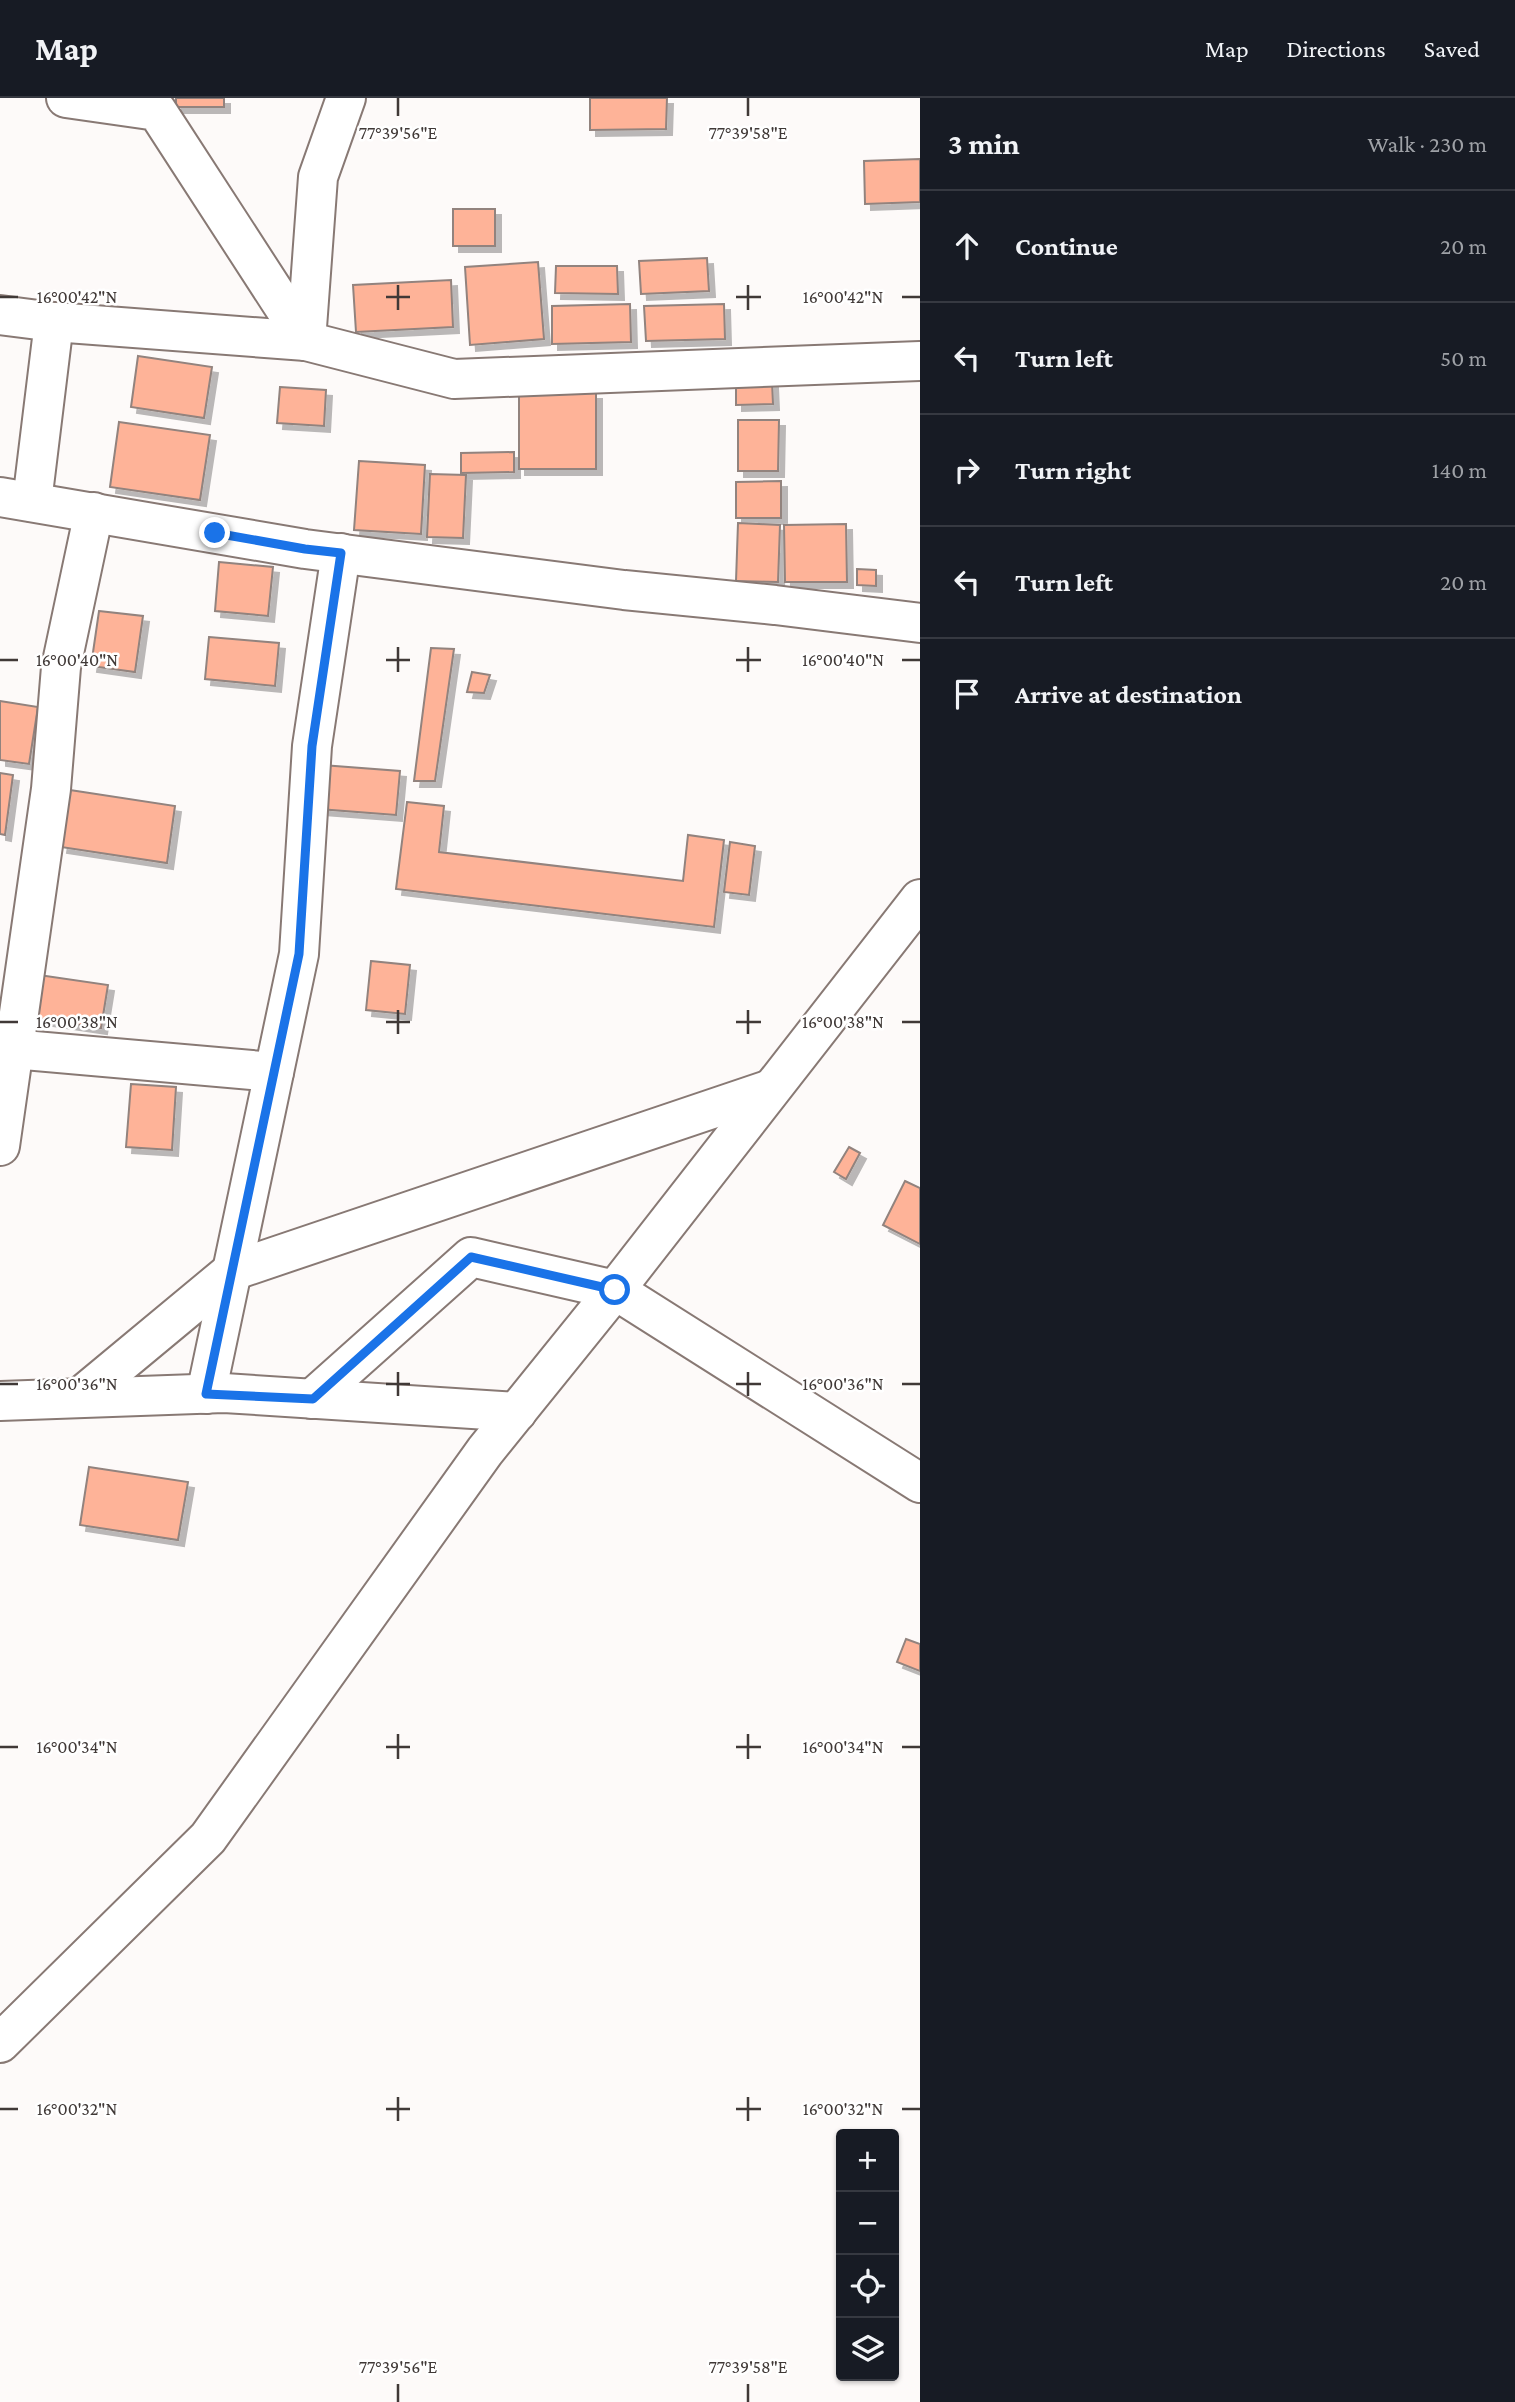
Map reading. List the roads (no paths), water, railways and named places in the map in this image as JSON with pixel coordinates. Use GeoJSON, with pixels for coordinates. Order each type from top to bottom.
{"type":"FeatureCollection","features":[{"type":"Feature","properties":{"kind":"street"},"geometry":{"type":"LineString","coordinates":[[65,98],[157,111],[306,341]]}},
{"type":"Feature","properties":{"kind":"street"},"geometry":{"type":"LineString","coordinates":[[306,341],[318,177],[346,98]]}},
{"type":"Feature","properties":{"kind":"street"},"geometry":{"type":"LineString","coordinates":[[0,315],[54,323],[306,341],[454,379],[920,361]]}},
{"type":"Feature","properties":{"kind":"street"},"geometry":{"type":"LineString","coordinates":[[54,323],[16,499],[305,549],[624,590],[920,623]]}},
{"type":"Feature","properties":{"kind":"street"},"geometry":{"type":"LineString","coordinates":[[0,1146],[7,1050],[51,789],[61,667],[94,512]]}},
{"type":"Feature","properties":{"kind":"street"},"geometry":{"type":"LineString","coordinates":[[206,1394],[299,954],[312,746],[341,553]]}},
{"type":"Feature","properties":{"kind":"street"},"geometry":{"type":"LineString","coordinates":[[0,2043],[208,1838],[485,1451],[615,1290],[771,1089],[913,924]]}},
{"type":"Feature","properties":{"kind":"street"},"geometry":{"type":"LineString","coordinates":[[7,1050],[274,1073]]}},
{"type":"Feature","properties":{"kind":"street"},"geometry":{"type":"LineString","coordinates":[[79,1398],[232,1271],[771,1089]]}},
{"type":"Feature","properties":{"kind":"street"},"geometry":{"type":"LineString","coordinates":[[313,1399],[471,1257],[615,1290],[920,1483]]}},
{"type":"Feature","properties":{"kind":"street"},"geometry":{"type":"LineString","coordinates":[[0,1401],[206,1394],[517,1412]]}}]}
